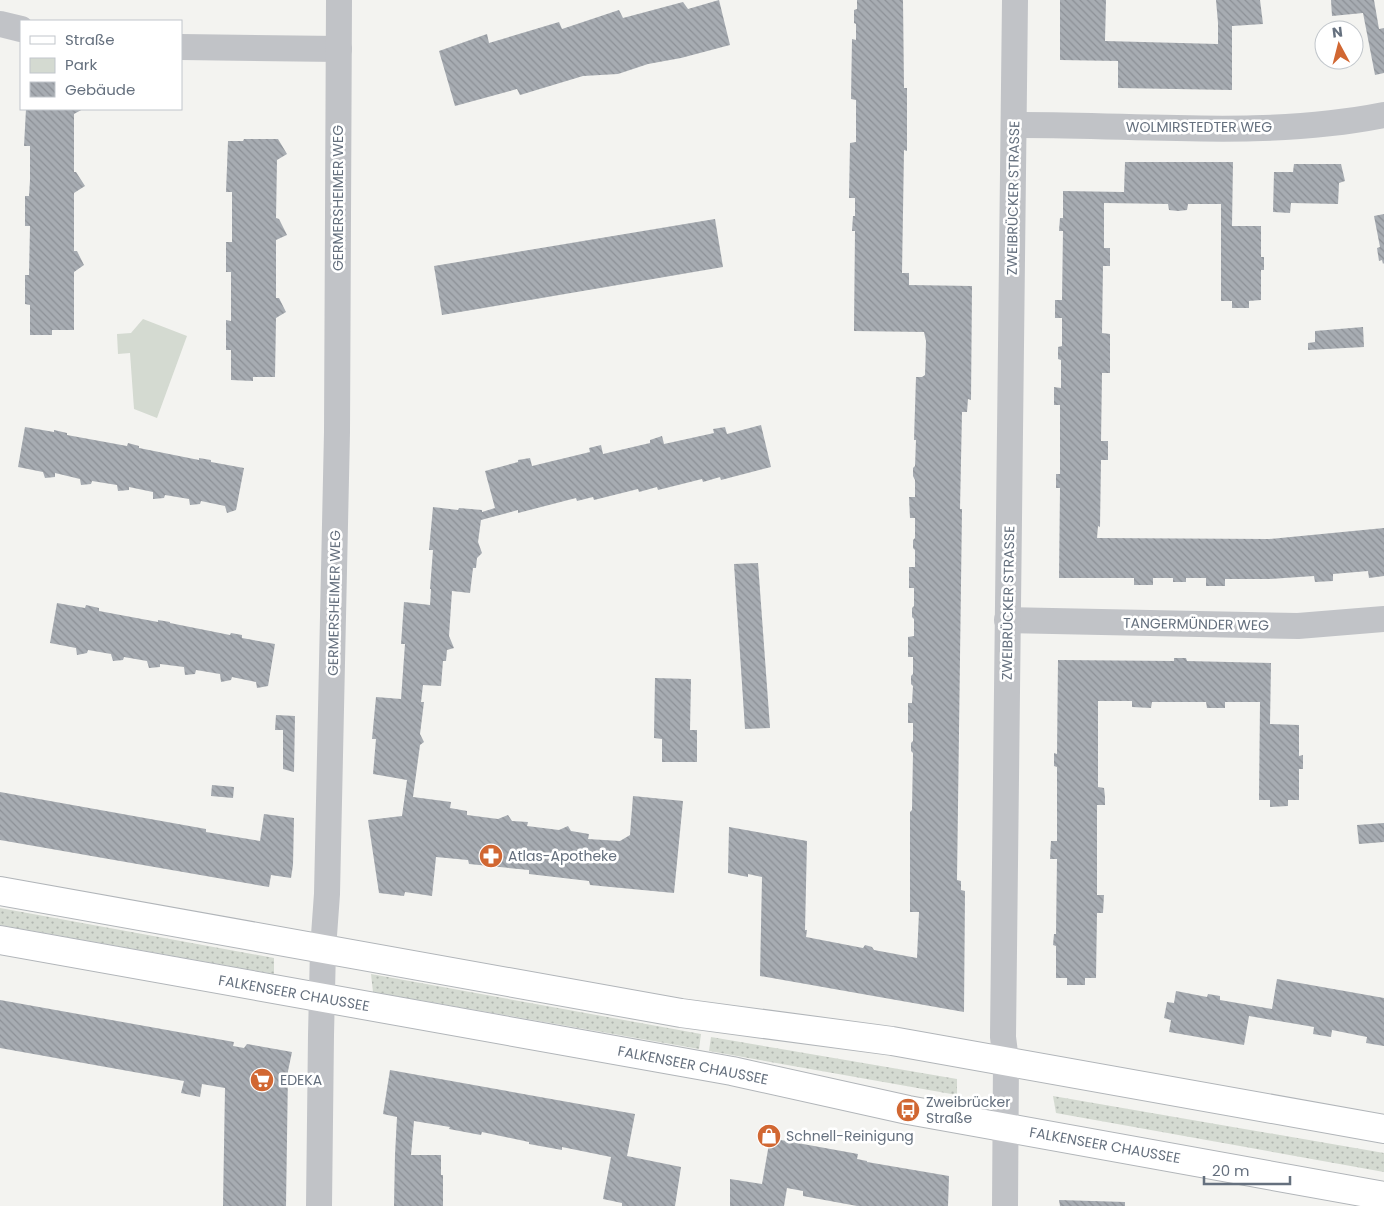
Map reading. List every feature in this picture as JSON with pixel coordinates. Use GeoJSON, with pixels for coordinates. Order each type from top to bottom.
{"type":"FeatureCollection","features":[{"type":"Feature","properties":{"kind":"main road"},"geometry":{"type":"LineString","coordinates":[[0,891],[680,1013],[892,1041],[1384,1129]]}},
{"type":"Feature","properties":{"kind":"main road","name":"FALKENSEER CHAUSSEE"},"geometry":{"type":"LineString","coordinates":[[0,940],[732,1071],[908,1110],[1384,1196]]}},
{"type":"Feature","properties":{"kind":"street","name":"GERMERSHEIMER WEG"},"geometry":{"type":"LineString","coordinates":[[319,1206],[323,950],[327,894],[337,432],[340,0]]}},
{"type":"Feature","properties":{"kind":"street","name":"ZWEIBRÜCKER STRASSE"},"geometry":{"type":"LineString","coordinates":[[1005,1206],[1006,1061],[1003,1037],[1015,0]]}},
{"type":"Feature","properties":{"kind":"street"},"geometry":{"type":"LineString","coordinates":[[0,24],[20,29]]}},
{"type":"Feature","properties":{"kind":"street"},"geometry":{"type":"LineString","coordinates":[[182,47],[339,50]]}},
{"type":"Feature","properties":{"kind":"street","name":"WOLMIRSTEDTER WEG"},"geometry":{"type":"LineString","coordinates":[[1014,125],[1256,128],[1310,126],[1384,115]]}},
{"type":"Feature","properties":{"kind":"street","name":"TANGERMÜNDER WEG"},"geometry":{"type":"LineString","coordinates":[[1007,620],[1298,626],[1384,619]]}},
{"type":"Feature","properties":{"kind":"green space"},"geometry":{"type":"Polygon","coordinates":[[[143,319],[187,336],[157,418],[134,409],[130,353],[118,354],[117,334],[131,333],[143,319]]]}},
{"type":"Feature","properties":{"kind":"green space"},"geometry":{"type":"Polygon","coordinates":[[[0,908],[274,958],[274,974],[0,925],[0,908]]]}},
{"type":"Feature","properties":{"kind":"green space"},"geometry":{"type":"Polygon","coordinates":[[[371,974],[701,1034],[699,1049],[373,992],[371,974]]]}},
{"type":"Feature","properties":{"kind":"green space"},"geometry":{"type":"Polygon","coordinates":[[[711,1037],[957,1079],[957,1095],[709,1051],[711,1037]]]}},
{"type":"Feature","properties":{"kind":"green space"},"geometry":{"type":"Polygon","coordinates":[[[1053,1096],[1384,1153],[1384,1172],[1056,1113],[1053,1096]]]}},
{"type":"Feature","properties":{"kind":"building"},"geometry":{"type":"Polygon","coordinates":[[[719,0],[730,45],[681,58],[648,64],[618,74],[583,76],[520,95],[517,89],[455,106],[439,51],[487,34],[489,43],[559,22],[562,29],[619,10],[623,18],[683,2],[688,9],[719,0]]]}},
{"type":"Feature","properties":{"kind":"building"},"geometry":{"type":"Polygon","coordinates":[[[857,0],[903,0],[904,88],[907,88],[907,151],[904,150],[902,273],[909,273],[909,285],[972,286],[971,400],[968,399],[967,412],[962,412],[960,509],[962,509],[957,880],[961,881],[961,890],[965,891],[964,1012],[760,976],[762,877],[748,874],[748,877],[728,873],[729,827],[807,841],[806,937],[863,948],[865,945],[872,947],[874,950],[917,958],[919,912],[910,912],[910,812],[912,810],[913,753],[911,751],[911,743],[913,741],[913,723],[908,723],[908,703],[912,703],[913,686],[911,684],[911,676],[913,674],[913,657],[908,657],[908,637],[914,636],[912,608],[914,606],[914,588],[909,588],[909,567],[915,567],[913,540],[915,538],[915,518],[910,518],[909,497],[915,497],[913,468],[915,466],[916,440],[914,440],[916,377],[925,375],[926,341],[924,332],[854,331],[855,231],[852,231],[853,216],[855,216],[855,198],[849,198],[850,143],[856,142],[856,100],[851,99],[852,39],[856,40],[854,10],[857,9],[857,0]]]}},
{"type":"Feature","properties":{"kind":"building"},"geometry":{"type":"Polygon","coordinates":[[[1060,0],[1106,0],[1105,41],[1218,44],[1216,0],[1260,0],[1263,24],[1232,26],[1232,90],[1118,88],[1118,61],[1060,60],[1060,0]]]}},
{"type":"Feature","properties":{"kind":"building"},"geometry":{"type":"Polygon","coordinates":[[[1331,0],[1374,0],[1379,29],[1384,28],[1384,73],[1375,75],[1363,13],[1332,16],[1331,0]]]}},
{"type":"Feature","properties":{"kind":"building"},"geometry":{"type":"Polygon","coordinates":[[[26,110],[81,110],[74,114],[74,172],[76,172],[85,186],[74,193],[74,251],[77,251],[84,265],[74,272],[74,330],[52,330],[52,335],[30,335],[30,305],[25,304],[25,275],[29,275],[30,226],[25,226],[25,196],[29,196],[30,146],[24,146],[26,110]]]}},
{"type":"Feature","properties":{"kind":"building"},"geometry":{"type":"Polygon","coordinates":[[[244,139],[278,139],[287,154],[277,160],[276,218],[279,219],[287,235],[276,240],[276,298],[279,298],[286,312],[276,318],[275,377],[253,377],[253,381],[231,380],[231,350],[226,350],[226,320],[231,321],[231,272],[226,272],[226,242],[232,242],[232,192],[226,192],[228,141],[243,141],[244,139]]]}},
{"type":"Feature","properties":{"kind":"building"},"geometry":{"type":"Polygon","coordinates":[[[1125,162],[1233,162],[1232,226],[1261,226],[1261,257],[1264,257],[1264,270],[1261,270],[1261,300],[1249,301],[1249,308],[1232,308],[1232,301],[1221,301],[1221,204],[1188,204],[1187,210],[1178,211],[1169,210],[1168,204],[1104,203],[1104,248],[1110,248],[1110,266],[1103,266],[1102,333],[1110,334],[1110,373],[1102,373],[1101,441],[1108,441],[1108,460],[1101,460],[1100,527],[1098,526],[1097,538],[1269,539],[1384,528],[1384,576],[1369,578],[1368,571],[1333,574],[1333,581],[1315,582],[1314,576],[1225,579],[1225,586],[1206,586],[1206,578],[1186,578],[1186,582],[1173,582],[1173,578],[1153,578],[1153,585],[1134,585],[1134,578],[1059,578],[1060,488],[1056,488],[1056,474],[1060,474],[1060,405],[1054,405],[1054,387],[1061,388],[1061,360],[1058,359],[1058,347],[1062,346],[1062,318],[1055,318],[1055,300],[1062,300],[1063,231],[1059,231],[1060,218],[1063,218],[1063,191],[1124,192],[1125,162]]]}},
{"type":"Feature","properties":{"kind":"building"},"geometry":{"type":"Polygon","coordinates":[[[1294,164],[1341,164],[1345,181],[1339,183],[1338,204],[1291,203],[1290,213],[1273,212],[1274,172],[1293,172],[1294,164]]]}},
{"type":"Feature","properties":{"kind":"building"},"geometry":{"type":"Polygon","coordinates":[[[1384,214],[1383,264],[1382,260],[1379,261],[1377,248],[1380,247],[1374,216],[1384,214]]]}},
{"type":"Feature","properties":{"kind":"building"},"geometry":{"type":"Polygon","coordinates":[[[715,219],[723,267],[442,315],[434,266],[715,219]]]}},
{"type":"Feature","properties":{"kind":"building"},"geometry":{"type":"Polygon","coordinates":[[[1363,327],[1364,347],[1308,350],[1308,343],[1315,342],[1315,331],[1363,327]]]}},
{"type":"Feature","properties":{"kind":"building"},"geometry":{"type":"Polygon","coordinates":[[[761,425],[771,467],[721,480],[720,477],[703,482],[702,479],[658,490],[657,487],[639,492],[638,489],[594,500],[593,497],[577,501],[576,498],[518,513],[518,510],[481,520],[478,542],[482,553],[477,558],[476,568],[473,568],[470,593],[452,591],[449,636],[454,648],[447,650],[446,661],[443,661],[441,686],[423,685],[421,702],[424,702],[420,734],[424,742],[420,745],[413,797],[451,802],[450,808],[467,811],[467,815],[498,819],[508,815],[512,821],[528,822],[527,826],[559,830],[568,826],[571,831],[589,834],[588,839],[620,841],[630,835],[633,796],[683,801],[674,893],[590,885],[589,881],[529,874],[529,870],[469,864],[468,860],[436,857],[432,896],[405,892],[404,896],[379,893],[368,820],[402,816],[407,780],[373,774],[376,739],[372,739],[376,697],[401,699],[405,644],[401,644],[404,602],[430,605],[433,550],[429,550],[433,507],[482,510],[482,512],[495,508],[485,471],[518,462],[518,460],[530,458],[532,466],[590,452],[589,448],[601,445],[603,454],[650,443],[650,440],[662,436],[664,444],[714,433],[713,429],[725,427],[727,434],[761,425]]]}},
{"type":"Feature","properties":{"kind":"building"},"geometry":{"type":"Polygon","coordinates":[[[25,427],[54,432],[54,430],[67,433],[67,435],[127,446],[128,443],[139,446],[139,448],[199,460],[199,458],[211,460],[211,462],[244,468],[236,510],[227,513],[225,506],[201,501],[200,504],[190,505],[189,499],[165,495],[164,498],[153,499],[153,492],[129,487],[129,490],[118,491],[117,485],[92,481],[91,484],[81,485],[80,479],[55,473],[55,477],[45,478],[43,472],[18,467],[25,427]]]}},
{"type":"Feature","properties":{"kind":"building"},"geometry":{"type":"Polygon","coordinates":[[[758,563],[770,728],[745,729],[734,564],[758,563]]]}},
{"type":"Feature","properties":{"kind":"building"},"geometry":{"type":"Polygon","coordinates":[[[57,603],[85,608],[86,605],[99,608],[99,611],[158,622],[158,620],[170,622],[230,635],[231,633],[242,635],[242,638],[275,644],[268,686],[257,688],[256,682],[232,677],[231,680],[221,682],[220,674],[196,670],[195,674],[185,675],[184,667],[160,664],[160,667],[149,668],[147,661],[124,657],[123,660],[113,661],[111,654],[88,650],[87,653],[77,655],[76,648],[50,643],[57,603]]]}},
{"type":"Feature","properties":{"kind":"building"},"geometry":{"type":"Polygon","coordinates":[[[1174,658],[1186,658],[1187,661],[1271,663],[1270,724],[1299,725],[1299,756],[1303,755],[1303,769],[1299,769],[1299,800],[1288,800],[1288,806],[1270,807],[1270,800],[1259,800],[1260,702],[1225,702],[1225,708],[1207,708],[1206,702],[1152,702],[1151,708],[1132,707],[1132,701],[1098,701],[1098,787],[1104,788],[1105,805],[1097,805],[1097,895],[1104,895],[1103,913],[1097,913],[1096,978],[1085,978],[1085,985],[1067,985],[1067,978],[1056,978],[1056,946],[1053,945],[1054,934],[1056,934],[1057,859],[1050,859],[1051,841],[1057,841],[1057,767],[1054,766],[1054,753],[1057,754],[1058,660],[1174,661],[1174,658]]]}},
{"type":"Feature","properties":{"kind":"building"},"geometry":{"type":"Polygon","coordinates":[[[655,678],[691,679],[690,730],[697,730],[697,762],[662,762],[662,739],[654,738],[655,678]]]}},
{"type":"Feature","properties":{"kind":"building"},"geometry":{"type":"Polygon","coordinates":[[[276,715],[295,716],[294,772],[283,769],[283,730],[275,730],[276,715]]]}},
{"type":"Feature","properties":{"kind":"building"},"geometry":{"type":"Polygon","coordinates":[[[212,785],[234,787],[233,798],[211,796],[212,785]]]}},
{"type":"Feature","properties":{"kind":"building"},"geometry":{"type":"Polygon","coordinates":[[[0,792],[206,829],[206,832],[260,841],[264,814],[294,818],[291,878],[271,875],[269,887],[0,840],[0,792]]]}},
{"type":"Feature","properties":{"kind":"building"},"geometry":{"type":"Polygon","coordinates":[[[1384,823],[1384,842],[1359,844],[1357,825],[1384,823]]]}},
{"type":"Feature","properties":{"kind":"building"},"geometry":{"type":"Polygon","coordinates":[[[1277,979],[1384,998],[1384,1046],[1366,1043],[1367,1037],[1332,1030],[1331,1037],[1313,1034],[1314,1027],[1249,1016],[1244,1045],[1169,1032],[1171,1020],[1164,1018],[1167,1002],[1174,1003],[1176,991],[1207,997],[1208,994],[1220,996],[1220,1000],[1272,1009],[1277,979]]]}},
{"type":"Feature","properties":{"kind":"building"},"geometry":{"type":"Polygon","coordinates":[[[0,1000],[234,1042],[233,1046],[244,1048],[247,1044],[292,1052],[288,1071],[286,1206],[223,1206],[225,1088],[202,1084],[200,1097],[181,1093],[184,1081],[0,1048],[0,1000]]]}},
{"type":"Feature","properties":{"kind":"building"},"geometry":{"type":"Polygon","coordinates":[[[390,1070],[635,1114],[627,1156],[681,1167],[675,1206],[622,1206],[622,1203],[603,1199],[611,1157],[562,1147],[562,1150],[529,1144],[529,1142],[482,1132],[481,1135],[414,1121],[411,1155],[441,1155],[443,1206],[394,1206],[397,1117],[383,1114],[390,1070]]]}},
{"type":"Feature","properties":{"kind":"building"},"geometry":{"type":"Polygon","coordinates":[[[770,1138],[858,1154],[857,1159],[867,1162],[949,1176],[948,1206],[857,1206],[803,1196],[803,1191],[787,1188],[784,1206],[730,1206],[730,1179],[762,1184],[770,1138]]]}},
{"type":"Feature","properties":{"kind":"building"},"geometry":{"type":"Polygon","coordinates":[[[1059,1200],[1125,1202],[1125,1206],[1060,1206],[1059,1200]]]}},
{"type":"Feature","properties":{"kind":"place","name":"Atlas-Apotheke"},"geometry":{"type":"Point","coordinates":[491,856]}},
{"type":"Feature","properties":{"kind":"place","name":"EDEKA"},"geometry":{"type":"Point","coordinates":[262,1080]}},
{"type":"Feature","properties":{"kind":"place","name":"Zweibrücker Straße"},"geometry":{"type":"Point","coordinates":[908,1110]}},
{"type":"Feature","properties":{"kind":"place","name":"Schnell-Reinigung"},"geometry":{"type":"Point","coordinates":[769,1136]}}]}
